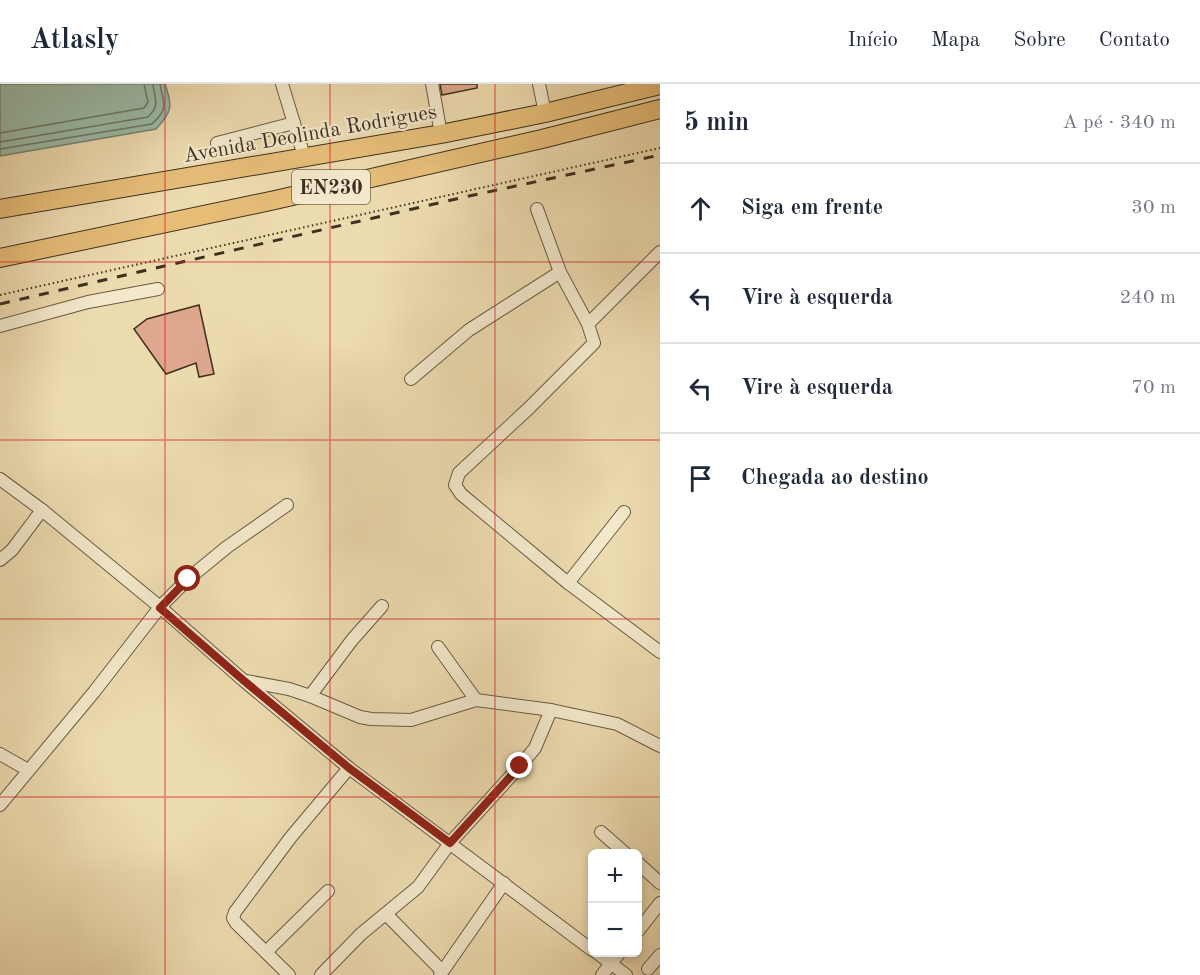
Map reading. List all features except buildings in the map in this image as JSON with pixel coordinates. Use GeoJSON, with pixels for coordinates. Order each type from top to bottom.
{"type":"FeatureCollection","features":[{"type":"Feature","properties":{"kind":"highway","name":"Avenida Deolinda Rodrigues"},"geometry":{"type":"LineString","coordinates":[[0,208],[441,134],[545,113],[660,85]]}},
{"type":"Feature","properties":{"kind":"highway","name":"EN230"},"geometry":{"type":"LineString","coordinates":[[0,258],[368,179],[660,109]]}},
{"type":"Feature","properties":{"kind":"street"},"geometry":{"type":"LineString","coordinates":[[282,84],[304,156]]}},
{"type":"Feature","properties":{"kind":"street"},"geometry":{"type":"LineString","coordinates":[[432,84],[441,134]]}},
{"type":"Feature","properties":{"kind":"street"},"geometry":{"type":"LineString","coordinates":[[539,84],[545,113]]}},
{"type":"Feature","properties":{"kind":"street"},"geometry":{"type":"LineString","coordinates":[[217,143],[294,123]]}},
{"type":"Feature","properties":{"kind":"street"},"geometry":{"type":"LineString","coordinates":[[537,209],[560,272],[588,324],[594,343],[459,473],[454,485],[461,494],[568,583],[660,652]]}},
{"type":"Feature","properties":{"kind":"street"},"geometry":{"type":"LineString","coordinates":[[588,324],[659,254]]}},
{"type":"Feature","properties":{"kind":"street"},"geometry":{"type":"LineString","coordinates":[[411,379],[469,330],[560,272]]}},
{"type":"Feature","properties":{"kind":"street"},"geometry":{"type":"LineString","coordinates":[[0,326],[88,302],[158,290]]}},
{"type":"Feature","properties":{"kind":"street"},"geometry":{"type":"LineString","coordinates":[[0,479],[42,510],[349,768],[588,947]]}},
{"type":"Feature","properties":{"kind":"street"},"geometry":{"type":"LineString","coordinates":[[0,806],[160,608],[188,579],[227,547],[287,505]]}},
{"type":"Feature","properties":{"kind":"street"},"geometry":{"type":"LineString","coordinates":[[0,560],[12,550],[42,510]]}},
{"type":"Feature","properties":{"kind":"street"},"geometry":{"type":"LineString","coordinates":[[568,583],[624,512]]}},
{"type":"Feature","properties":{"kind":"street"},"geometry":{"type":"LineString","coordinates":[[310,696],[352,640],[382,606]]}},
{"type":"Feature","properties":{"kind":"street"},"geometry":{"type":"LineString","coordinates":[[438,647],[477,700]]}},
{"type":"Feature","properties":{"kind":"street"},"geometry":{"type":"LineString","coordinates":[[243,680],[310,696],[360,717],[399,721],[411,720],[477,700],[551,710],[617,724],[660,746]]}},
{"type":"Feature","properties":{"kind":"street"},"geometry":{"type":"LineString","coordinates":[[321,975],[361,934],[418,887],[450,843],[528,757],[542,736],[551,710]]}},
{"type":"Feature","properties":{"kind":"street"},"geometry":{"type":"LineString","coordinates":[[0,754],[28,770]]}},
{"type":"Feature","properties":{"kind":"street"},"geometry":{"type":"LineString","coordinates":[[289,975],[233,918],[235,912],[291,837],[349,768]]}},
{"type":"Feature","properties":{"kind":"street"},"geometry":{"type":"LineString","coordinates":[[601,832],[620,849]]}},
{"type":"Feature","properties":{"kind":"street"},"geometry":{"type":"LineString","coordinates":[[642,867],[660,883]]}},
{"type":"Feature","properties":{"kind":"street"},"geometry":{"type":"LineString","coordinates":[[386,914],[441,973],[504,883]]}},
{"type":"Feature","properties":{"kind":"street"},"geometry":{"type":"LineString","coordinates":[[266,952],[328,891]]}},
{"type":"Feature","properties":{"kind":"street"},"geometry":{"type":"LineString","coordinates":[[642,926],[660,903]]}},
{"type":"Feature","properties":{"kind":"street"},"geometry":{"type":"LineString","coordinates":[[648,969],[660,955]]}},
{"type":"Feature","properties":{"kind":"street"},"geometry":{"type":"LineString","coordinates":[[602,957],[626,975]]}},
{"type":"Feature","properties":{"kind":"street"},"geometry":{"type":"LineString","coordinates":[[602,975],[616,957]]}},
{"type":"Feature","properties":{"kind":"path"},"geometry":{"type":"LineString","coordinates":[[0,295],[660,148]]}},
{"type":"Feature","properties":{"kind":"water"},"geometry":{"type":"Polygon","coordinates":[[[0,84],[165,84],[170,108],[156,129],[0,156],[0,84]]]}},
{"type":"Feature","properties":{"kind":"railway"},"geometry":{"type":"LineString","coordinates":[[0,304],[460,198],[660,155]]}},
{"type":"Feature","properties":{"kind":"route"},"geometry":{"type":"LineString","coordinates":[[188,579],[160,608],[349,768],[450,843],[520,766]]}}]}
